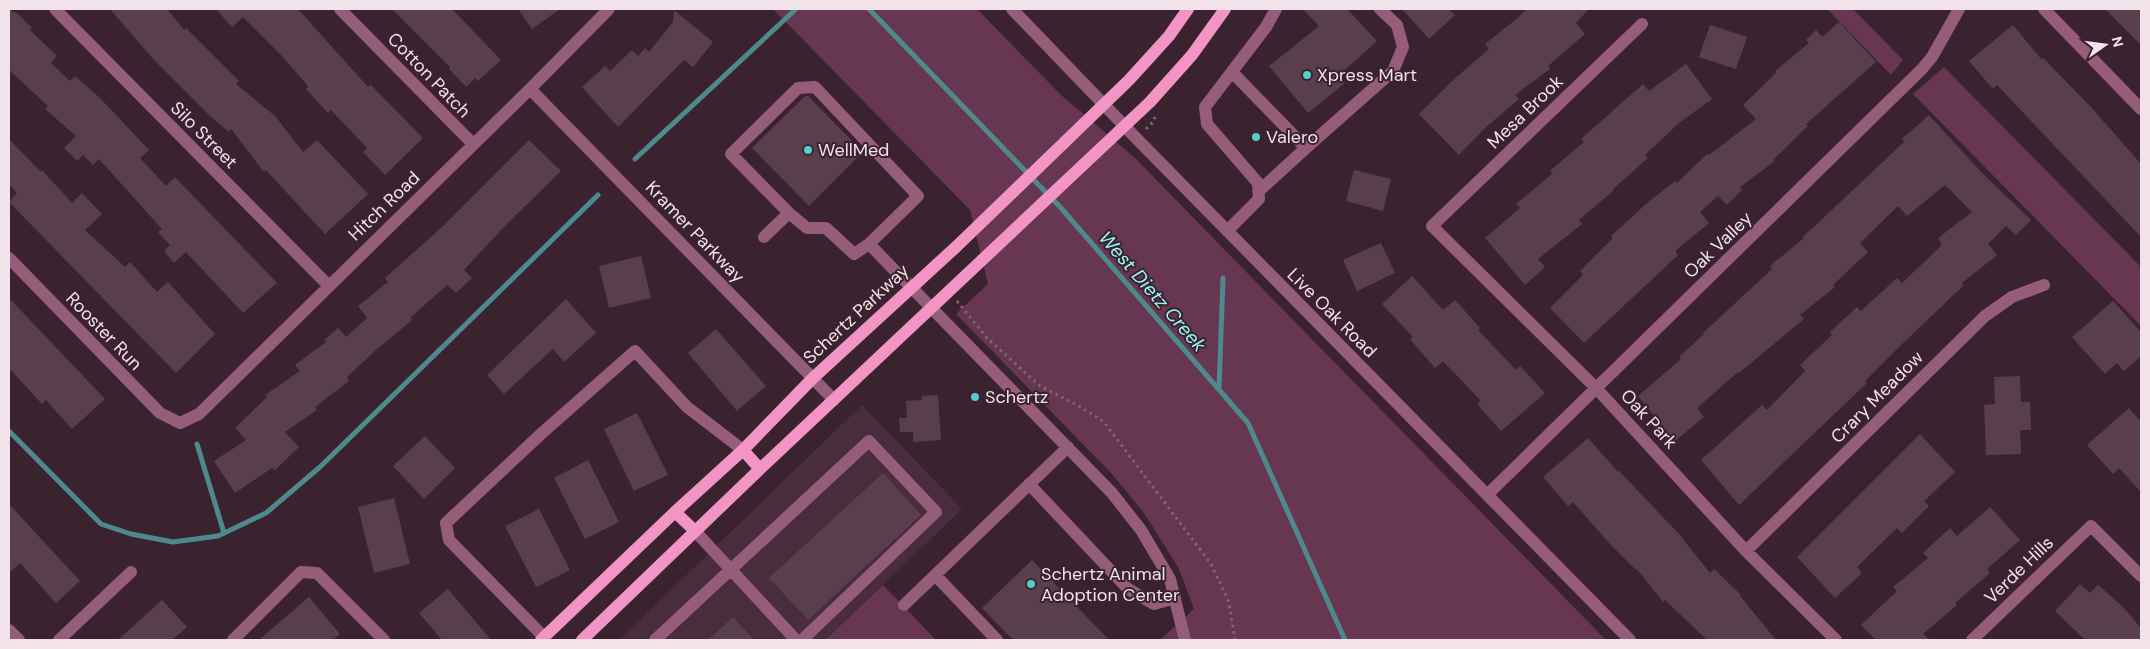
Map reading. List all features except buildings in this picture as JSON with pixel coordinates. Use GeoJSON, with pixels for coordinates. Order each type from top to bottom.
{"type":"FeatureCollection","features":[{"type":"Feature","properties":{"kind":"main road","name":"Schertz Parkway"},"geometry":{"type":"LineString","coordinates":[[544,639],[675,512],[743,450],[813,378],[910,287],[957,246],[1103,104],[1169,36],[1188,9]]}},
{"type":"Feature","properties":{"kind":"main road"},"geometry":{"type":"LineString","coordinates":[[582,640],[760,468],[1150,102],[1192,55],[1225,9]]}},
{"type":"Feature","properties":{"kind":"main road"},"geometry":{"type":"LineString","coordinates":[[743,450],[760,468]]}},
{"type":"Feature","properties":{"kind":"main road"},"geometry":{"type":"LineString","coordinates":[[675,512],[695,532]]}},
{"type":"Feature","properties":{"kind":"street","name":"Silo Street"},"geometry":{"type":"LineString","coordinates":[[55,9],[328,285]]}},
{"type":"Feature","properties":{"kind":"street","name":"Cotton Patch"},"geometry":{"type":"LineString","coordinates":[[340,9],[472,144]]}},
{"type":"Feature","properties":{"kind":"street","name":"Hitch Road"},"geometry":{"type":"LineString","coordinates":[[180,423],[200,414],[328,285],[530,89],[609,9]]}},
{"type":"Feature","properties":{"kind":"street","name":"Live Oak Road"},"geometry":{"type":"LineString","coordinates":[[1012,9],[1124,126],[1630,640]]}},
{"type":"Feature","properties":{"kind":"street"},"geometry":{"type":"LineString","coordinates":[[1227,231],[1259,199],[1260,190],[1258,183],[1214,133],[1205,116],[1205,107],[1266,27],[1276,9]]}},
{"type":"Feature","properties":{"kind":"street"},"geometry":{"type":"LineString","coordinates":[[1260,190],[1393,71],[1403,47],[1397,26],[1380,9]]}},
{"type":"Feature","properties":{"kind":"street","name":"Oak Valley"},"geometry":{"type":"LineString","coordinates":[[1487,495],[1922,69],[1932,57],[1959,9]]}},
{"type":"Feature","properties":{"kind":"street"},"geometry":{"type":"LineString","coordinates":[[2044,9],[2141,109]]}},
{"type":"Feature","properties":{"kind":"street","name":"Mesa Brook"},"geometry":{"type":"LineString","coordinates":[[1432,226],[1642,24]]}},
{"type":"Feature","properties":{"kind":"street"},"geometry":{"type":"LineString","coordinates":[[1232,72],[1306,148]]}},
{"type":"Feature","properties":{"kind":"street"},"geometry":{"type":"LineString","coordinates":[[815,87],[918,196],[869,244],[854,254],[826,228],[808,228],[789,213],[731,154],[798,88],[815,87]]}},
{"type":"Feature","properties":{"kind":"street","name":"Kramer Parkway"},"geometry":{"type":"LineString","coordinates":[[530,89],[834,400]]}},
{"type":"Feature","properties":{"kind":"street"},"geometry":{"type":"LineString","coordinates":[[764,236],[789,213]]}},
{"type":"Feature","properties":{"kind":"street","name":"Oak Park"},"geometry":{"type":"LineString","coordinates":[[1432,226],[1596,388],[1746,550],[1836,640]]}},
{"type":"Feature","properties":{"kind":"street"},"geometry":{"type":"LineString","coordinates":[[869,244],[1112,493],[1141,530],[1170,579],[1185,640]]}},
{"type":"Feature","properties":{"kind":"street","name":"Rooster Run"},"geometry":{"type":"LineString","coordinates":[[9,258],[160,413],[180,423]]}},
{"type":"Feature","properties":{"kind":"street","name":"Crary Meadow"},"geometry":{"type":"LineString","coordinates":[[1746,550],[1985,316],[2012,297],[2044,284]]}},
{"type":"Feature","properties":{"kind":"street"},"geometry":{"type":"LineString","coordinates":[[544,639],[449,540],[446,523],[542,433],[635,351],[687,407],[743,450]]}},
{"type":"Feature","properties":{"kind":"street"},"geometry":{"type":"LineString","coordinates":[[654,640],[869,441],[936,512],[802,640]]}},
{"type":"Feature","properties":{"kind":"street"},"geometry":{"type":"LineString","coordinates":[[904,604],[1068,447]]}},
{"type":"Feature","properties":{"kind":"street"},"geometry":{"type":"LineString","coordinates":[[1029,484],[1128,589],[1154,604],[1175,598]]}},
{"type":"Feature","properties":{"kind":"street","name":"Verde Hills"},"geometry":{"type":"LineString","coordinates":[[1972,640],[2090,526],[2141,576]]}},
{"type":"Feature","properties":{"kind":"street"},"geometry":{"type":"LineString","coordinates":[[695,532],[796,640]]}},
{"type":"Feature","properties":{"kind":"street"},"geometry":{"type":"LineString","coordinates":[[59,640],[131,572]]}},
{"type":"Feature","properties":{"kind":"street"},"geometry":{"type":"LineString","coordinates":[[233,640],[301,572],[317,573],[384,640]]}},
{"type":"Feature","properties":{"kind":"street"},"geometry":{"type":"LineString","coordinates":[[935,575],[997,640]]}},
{"type":"Feature","properties":{"kind":"street"},"geometry":{"type":"LineString","coordinates":[[9,630],[19,640]]}},
{"type":"Feature","properties":{"kind":"path"},"geometry":{"type":"LineString","coordinates":[[949,291],[987,338],[1019,369],[1040,386],[1080,406],[1104,422],[1211,564],[1229,602],[1235,640]]}},
{"type":"Feature","properties":{"kind":"shaded area"},"geometry":{"type":"Polygon","coordinates":[[[773,9],[977,9],[1061,95],[1135,158],[1606,640],[1160,640],[1194,609],[1179,569],[1144,513],[1111,473],[956,314],[988,284],[970,210],[773,9]]]}},
{"type":"Feature","properties":{"kind":"shaded area"},"geometry":{"type":"Polygon","coordinates":[[[1827,9],[1853,9],[1903,60],[1891,75],[1827,9]]]}},
{"type":"Feature","properties":{"kind":"shaded area"},"geometry":{"type":"Polygon","coordinates":[[[1944,67],[2141,267],[2141,326],[1913,94],[1944,67]]]}},
{"type":"Feature","properties":{"kind":"shaded area"},"geometry":{"type":"Polygon","coordinates":[[[862,405],[962,509],[825,640],[619,640],[862,405]]]}},
{"type":"Feature","properties":{"kind":"shaded area"},"geometry":{"type":"Polygon","coordinates":[[[883,585],[936,640],[825,640],[883,585]]]}},
{"type":"Feature","properties":{"kind":"waterway"},"geometry":{"type":"LineString","coordinates":[[635,159],[796,9]]}},
{"type":"Feature","properties":{"kind":"waterway","name":"West Dietz Creek"},"geometry":{"type":"LineString","coordinates":[[869,9],[1061,208],[1248,423],[1345,640]]}},
{"type":"Feature","properties":{"kind":"waterway"},"geometry":{"type":"LineString","coordinates":[[9,431],[101,524],[131,534],[173,542],[218,536],[266,513],[320,467],[598,195]]}},
{"type":"Feature","properties":{"kind":"waterway"},"geometry":{"type":"LineString","coordinates":[[1219,389],[1223,278]]}},
{"type":"Feature","properties":{"kind":"waterway"},"geometry":{"type":"LineString","coordinates":[[197,444],[224,533]]}},
{"type":"Feature","properties":{"kind":"place","name":"Xpress Mart"},"geometry":{"type":"Point","coordinates":[1307,75]}},
{"type":"Feature","properties":{"kind":"place","name":"Valero"},"geometry":{"type":"Point","coordinates":[1256,137]}},
{"type":"Feature","properties":{"kind":"place","name":"WellMed"},"geometry":{"type":"Point","coordinates":[808,150]}},
{"type":"Feature","properties":{"kind":"place","name":"Schertz"},"geometry":{"type":"Point","coordinates":[975,397]}},
{"type":"Feature","properties":{"kind":"place","name":"Schertz Animal Adoption Center"},"geometry":{"type":"Point","coordinates":[1031,584]}}]}
